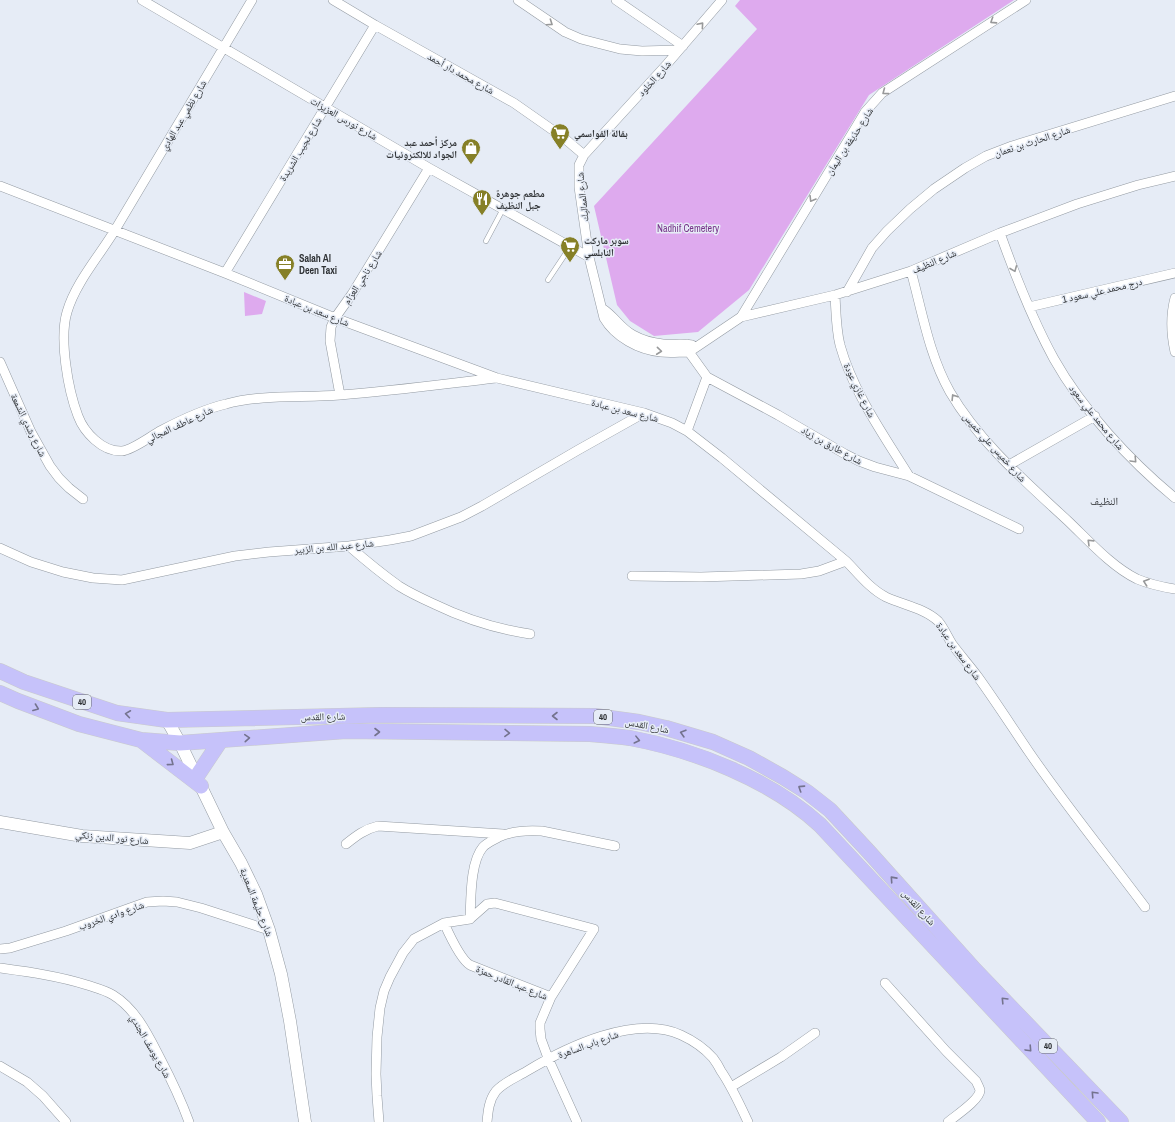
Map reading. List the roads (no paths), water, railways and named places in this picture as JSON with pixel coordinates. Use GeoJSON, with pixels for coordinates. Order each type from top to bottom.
{"type":"FeatureCollection","features":[{"type":"Feature","properties":{"kind":"highway","name":"شارع القدس"},"geometry":{"type":"LineString","coordinates":[[0,672],[117,713],[167,720],[381,715],[595,716],[639,722],[666,728],[712,742],[749,758],[783,777],[807,792],[830,810],[975,970],[1121,1122]]}},
{"type":"Feature","properties":{"kind":"highway","name":"شارع القدس"},"geometry":{"type":"LineString","coordinates":[[0,693],[78,724],[141,740],[180,743],[346,732],[590,734],[630,738],[711,760],[766,787],[793,803],[820,826],[1098,1122]]}},
{"type":"Feature","properties":{"kind":"highway"},"geometry":{"type":"LineString","coordinates":[[141,740],[199,781],[221,740]]}},
{"type":"Feature","properties":{"kind":"street","name":"شارع نورس العزيزات"},"geometry":{"type":"LineString","coordinates":[[142,0],[429,168],[589,257]]}},
{"type":"Feature","properties":{"kind":"street","name":"شارع نظمي عبد الهادي"},"geometry":{"type":"LineString","coordinates":[[115,230],[252,0]]}},
{"type":"Feature","properties":{"kind":"street","name":"شارع محمد دار أحمد"},"geometry":{"type":"LineString","coordinates":[[333,0],[514,103],[564,138],[584,155]]}},
{"type":"Feature","properties":{"kind":"street"},"geometry":{"type":"LineString","coordinates":[[518,0],[560,29],[581,40],[620,49],[642,51],[681,48]]}},
{"type":"Feature","properties":{"kind":"street"},"geometry":{"type":"LineString","coordinates":[[616,0],[681,48]]}},
{"type":"Feature","properties":{"kind":"street","name":"شارع الخلود"},"geometry":{"type":"LineString","coordinates":[[584,155],[667,64],[722,0]]}},
{"type":"Feature","properties":{"kind":"street","name":"شارع حذيفة بن اليمان"},"geometry":{"type":"LineString","coordinates":[[741,317],[856,127],[875,100],[882,93],[1026,0]]}},
{"type":"Feature","properties":{"kind":"street","name":"شارع نجيب الشريدة"},"geometry":{"type":"LineString","coordinates":[[225,273],[375,25]]}},
{"type":"Feature","properties":{"kind":"street","name":"شارع الحارث بن نعمان"},"geometry":{"type":"LineString","coordinates":[[847,292],[872,248],[888,230],[934,189],[965,168],[986,156],[1012,146],[1175,96]]}},
{"type":"Feature","properties":{"kind":"street","name":"شارع المماليك"},"geometry":{"type":"LineString","coordinates":[[584,155],[579,165],[579,187],[589,257],[608,324],[632,343],[648,350],[661,352],[688,348]]}},
{"type":"Feature","properties":{"kind":"street","name":"شارع ناجي العزام"},"geometry":{"type":"LineString","coordinates":[[340,395],[330,341],[331,327],[335,318],[352,294],[429,168]]}},
{"type":"Feature","properties":{"kind":"street","name":"شارع النظيف"},"geometry":{"type":"LineString","coordinates":[[688,348],[697,347],[741,317],[847,292],[911,271],[1000,233],[1077,204],[1138,185],[1175,176]]}},
{"type":"Feature","properties":{"kind":"street","name":"شارع سعد بن عبادة"},"geometry":{"type":"LineString","coordinates":[[0,186],[225,273],[335,318],[497,378],[644,413],[672,423],[687,431],[846,561],[879,593],[930,614],[938,621],[951,643],[979,678],[1040,767],[1145,907]]}},
{"type":"Feature","properties":{"kind":"street","name":"شارع عاطف المجالي"},"geometry":{"type":"LineString","coordinates":[[115,230],[71,301],[66,314],[64,335],[72,402],[81,424],[92,438],[101,445],[111,449],[120,451],[128,450],[162,430],[193,416],[225,404],[250,399],[340,395],[497,378]]}},
{"type":"Feature","properties":{"kind":"street","name":"شارع محمد علي سعود"},"geometry":{"type":"LineString","coordinates":[[1000,233],[1029,308],[1054,358],[1076,394],[1116,442],[1139,466],[1175,498]]}},
{"type":"Feature","properties":{"kind":"street","name":"شارع خميس علي خميس"},"geometry":{"type":"LineString","coordinates":[[911,271],[940,371],[961,409],[974,426],[1009,465],[1119,568],[1137,579],[1157,586],[1175,589]]}},
{"type":"Feature","properties":{"kind":"street","name":"درج محمد علي سعود 1"},"geometry":{"type":"LineString","coordinates":[[1029,308],[1175,272]]}},
{"type":"Feature","properties":{"kind":"street","name":"شارع غازي عودة"},"geometry":{"type":"LineString","coordinates":[[835,295],[840,344],[847,366],[874,419],[909,476]]}},
{"type":"Feature","properties":{"kind":"street"},"geometry":{"type":"LineString","coordinates":[[1175,298],[1171,315],[1171,335],[1175,352]]}},
{"type":"Feature","properties":{"kind":"street","name":"شارع طارق بن زياد"},"geometry":{"type":"LineString","coordinates":[[688,348],[707,377],[778,415],[854,459],[874,467],[909,476],[1019,529]]}},
{"type":"Feature","properties":{"kind":"street","name":"شارع رشدي الشمعة"},"geometry":{"type":"LineString","coordinates":[[0,362],[31,432],[50,466],[59,478],[83,499]]}},
{"type":"Feature","properties":{"kind":"street"},"geometry":{"type":"LineString","coordinates":[[687,431],[707,377]]}},
{"type":"Feature","properties":{"kind":"street","name":"شارع عبد الله بن الزبير"},"geometry":{"type":"LineString","coordinates":[[0,548],[31,562],[63,572],[93,578],[122,580],[235,556],[349,546],[411,536],[461,517],[482,506],[644,413]]}},
{"type":"Feature","properties":{"kind":"street"},"geometry":{"type":"LineString","coordinates":[[1009,465],[1095,416]]}},
{"type":"Feature","properties":{"kind":"street"},"geometry":{"type":"LineString","coordinates":[[349,546],[400,586],[423,599],[452,613],[479,623],[510,632],[530,634]]}},
{"type":"Feature","properties":{"kind":"street"},"geometry":{"type":"LineString","coordinates":[[632,576],[801,574],[819,571],[846,561]]}},
{"type":"Feature","properties":{"kind":"street","name":"شارع حليمة السعدية"},"geometry":{"type":"LineString","coordinates":[[167,720],[180,743],[223,832],[241,863],[253,888],[269,930],[281,974],[290,1021],[305,1122]]}},
{"type":"Feature","properties":{"kind":"street","name":"شارع نور الدين زنكي"},"geometry":{"type":"LineString","coordinates":[[0,822],[82,836],[190,843],[223,832]]}},
{"type":"Feature","properties":{"kind":"street"},"geometry":{"type":"LineString","coordinates":[[346,844],[363,831],[378,826],[386,826],[505,834],[536,830],[615,846]]}},
{"type":"Feature","properties":{"kind":"street"},"geometry":{"type":"LineString","coordinates":[[470,920],[474,868],[478,856],[482,848],[505,834]]}},
{"type":"Feature","properties":{"kind":"street","name":"شارع وادي الخروب"},"geometry":{"type":"LineString","coordinates":[[0,950],[66,932],[147,902],[177,902],[201,908],[269,930]]}},
{"type":"Feature","properties":{"kind":"street"},"geometry":{"type":"LineString","coordinates":[[379,1122],[376,1089],[377,1044],[380,1008],[384,991],[395,965],[414,939],[444,923],[470,920],[487,904],[495,903],[594,928],[552,997]]}},
{"type":"Feature","properties":{"kind":"street","name":"شارع عبد القادر حمزة"},"geometry":{"type":"LineString","coordinates":[[444,923],[466,963],[552,997],[540,1025],[541,1039],[577,1122]]}},
{"type":"Feature","properties":{"kind":"street","name":"شارع يوسف الجندي"},"geometry":{"type":"LineString","coordinates":[[0,968],[72,980],[112,994],[122,1002],[132,1011],[142,1025],[174,1086],[189,1122]]}},
{"type":"Feature","properties":{"kind":"street"},"geometry":{"type":"LineString","coordinates":[[885,983],[946,1051],[976,1081],[978,1085],[980,1091],[977,1097],[948,1122]]}},
{"type":"Feature","properties":{"kind":"street","name":"شارع باب الساهرة"},"geometry":{"type":"LineString","coordinates":[[487,1122],[491,1098],[505,1083],[548,1058],[608,1034],[640,1028],[661,1030],[681,1035],[698,1045],[713,1058],[731,1086],[748,1122]]}},
{"type":"Feature","properties":{"kind":"street"},"geometry":{"type":"LineString","coordinates":[[731,1086],[781,1057],[815,1033]]}},
{"type":"Feature","properties":{"kind":"street"},"geometry":{"type":"LineString","coordinates":[[0,1066],[27,1082],[43,1096],[66,1122]]}},
{"type":"Feature","properties":{"kind":"lane"},"geometry":{"type":"LineString","coordinates":[[486,241],[503,209]]}},
{"type":"Feature","properties":{"kind":"lane"},"geometry":{"type":"LineString","coordinates":[[548,280],[570,247]]}},
{"type":"Feature","properties":{"kind":"place","name":"بقالة القواسمي"},"geometry":{"type":"Point","coordinates":[560,150]}},
{"type":"Feature","properties":{"kind":"place","name":"مركز أحمد عبد الجواد للالكترونيات"},"geometry":{"type":"Point","coordinates":[471,165]}},
{"type":"Feature","properties":{"kind":"place","name":"مطعم جوهرة جبل النظيف"},"geometry":{"type":"Point","coordinates":[482,216]}},
{"type":"Feature","properties":{"kind":"place","name":"سوبر ماركت النابلسي"},"geometry":{"type":"Point","coordinates":[570,263]}},
{"type":"Feature","properties":{"kind":"place","name":"Salah Al Deen Taxi"},"geometry":{"type":"Point","coordinates":[285,281]}},
{"type":"Feature","properties":{"kind":"district","name":"النظيف"},"geometry":{"type":"Point","coordinates":[1104,501]}},
{"type":"Feature","properties":{"kind":"park label","name":"Nadhif Cemetery"},"geometry":{"type":"Point","coordinates":[688,228]}}]}
